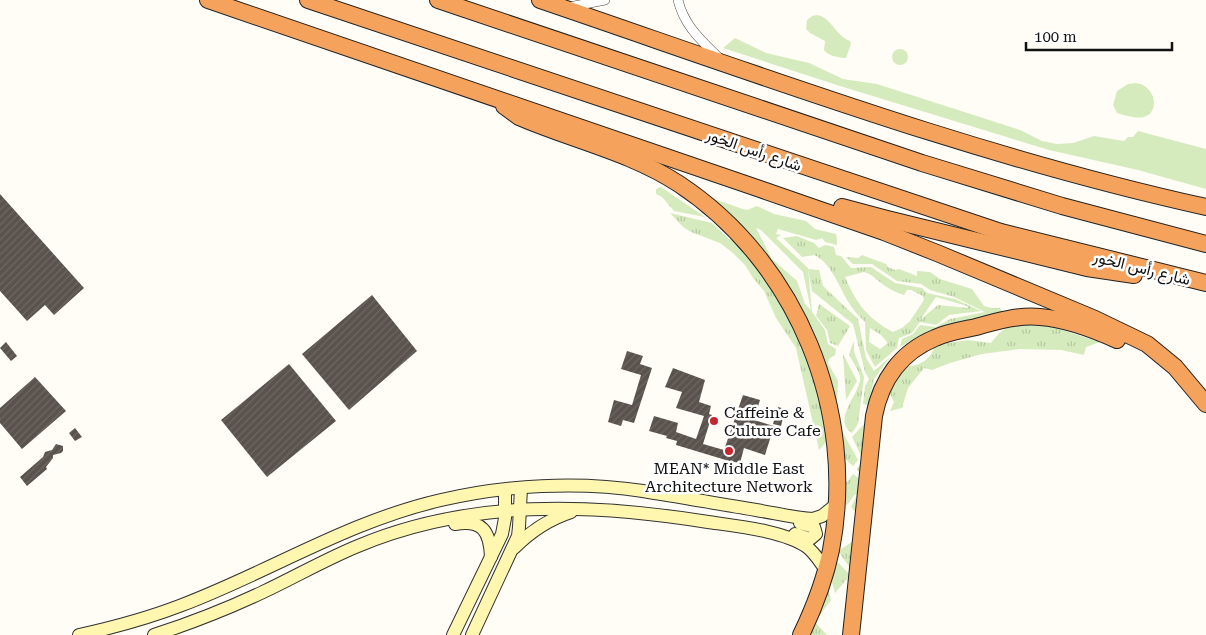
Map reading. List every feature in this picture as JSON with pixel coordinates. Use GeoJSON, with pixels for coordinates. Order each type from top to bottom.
{"type":"FeatureCollection","features":[{"type":"Feature","properties":{"kind":"highway"},"geometry":{"type":"LineString","coordinates":[[208,0],[496,97],[884,232],[1095,318],[1147,344],[1175,367],[1206,404]]}},
{"type":"Feature","properties":{"kind":"highway","name":"شارع رأس الخور"},"geometry":{"type":"LineString","coordinates":[[308,0],[993,230],[1050,246],[1206,283]]}},
{"type":"Feature","properties":{"kind":"highway"},"geometry":{"type":"LineString","coordinates":[[438,0],[948,172],[1062,206],[1206,244]]}},
{"type":"Feature","properties":{"kind":"highway"},"geometry":{"type":"LineString","coordinates":[[540,0],[724,63],[1002,154],[1109,184],[1206,207]]}},
{"type":"Feature","properties":{"kind":"highway"},"geometry":{"type":"LineString","coordinates":[[496,97],[519,117],[628,158],[663,174],[696,196],[754,251],[785,295],[804,330],[820,371],[837,460],[836,504],[831,551],[816,602],[801,635]]}},
{"type":"Feature","properties":{"kind":"highway"},"geometry":{"type":"LineString","coordinates":[[760,189],[776,188],[790,190],[886,220],[1087,268],[1136,275],[1171,275]]}},
{"type":"Feature","properties":{"kind":"highway"},"geometry":{"type":"LineString","coordinates":[[851,635],[856,572],[876,405],[889,376],[908,354],[926,342],[946,334],[1013,318],[1038,316],[1059,320],[1107,335],[1161,363],[1175,367]]}},
{"type":"Feature","properties":{"kind":"street"},"geometry":{"type":"LineString","coordinates":[[564,8],[605,0]]}},
{"type":"Feature","properties":{"kind":"street"},"geometry":{"type":"LineString","coordinates":[[678,0],[684,19],[693,33],[724,63]]}},
{"type":"Feature","properties":{"kind":"street"},"geometry":{"type":"LineString","coordinates":[[453,635],[502,534],[505,490]]}},
{"type":"Feature","properties":{"kind":"street"},"geometry":{"type":"LineString","coordinates":[[79,635],[181,606],[337,535],[396,512],[443,499],[490,491],[505,490],[524,500],[584,509],[691,519],[762,531],[801,543],[813,553],[826,570]]}},
{"type":"Feature","properties":{"kind":"street"},"geometry":{"type":"LineString","coordinates":[[358,546],[372,536],[407,522],[433,514],[493,503],[495,496],[490,491]]}},
{"type":"Feature","properties":{"kind":"street"},"geometry":{"type":"LineString","coordinates":[[154,635],[221,611],[358,546],[403,530],[443,519],[505,510],[512,502],[642,491],[806,518],[817,518],[836,504]]}},
{"type":"Feature","properties":{"kind":"street"},"geometry":{"type":"LineString","coordinates":[[472,635],[518,536],[524,500]]}},
{"type":"Feature","properties":{"kind":"street"},"geometry":{"type":"LineString","coordinates":[[512,549],[546,523],[564,514],[584,509]]}},
{"type":"Feature","properties":{"kind":"street"},"geometry":{"type":"LineString","coordinates":[[762,531],[770,528],[808,539],[815,536],[817,531],[814,527],[780,519],[772,512]]}},
{"type":"Feature","properties":{"kind":"street"},"geometry":{"type":"LineString","coordinates":[[403,530],[420,531],[463,523],[475,524],[481,527],[488,537],[491,558]]}},
{"type":"Feature","properties":{"kind":"green space"},"geometry":{"type":"Polygon","coordinates":[[[817,15],[826,19],[840,35],[850,41],[851,44],[846,58],[828,54],[824,50],[825,41],[806,29],[807,20],[817,15]]]}},
{"type":"Feature","properties":{"kind":"green space"},"geometry":{"type":"Polygon","coordinates":[[[735,38],[766,53],[809,63],[843,79],[877,84],[1020,130],[1042,141],[1057,144],[1073,143],[1094,136],[1124,141],[1128,137],[1133,137],[1138,131],[1206,149],[1206,189],[1138,170],[1049,150],[723,48],[735,38]]]}},
{"type":"Feature","properties":{"kind":"green space"},"geometry":{"type":"Polygon","coordinates":[[[897,49],[903,49],[908,54],[906,63],[897,65],[892,60],[892,54],[897,49]]]}},
{"type":"Feature","properties":{"kind":"green space"},"geometry":{"type":"Polygon","coordinates":[[[1136,83],[1148,88],[1154,99],[1153,110],[1144,117],[1117,113],[1113,105],[1117,91],[1128,84],[1136,83]]]}},
{"type":"Feature","properties":{"kind":"green space"},"geometry":{"type":"Polygon","coordinates":[[[661,187],[705,217],[674,211],[662,197],[656,194],[656,189],[661,187]]]}},
{"type":"Feature","properties":{"kind":"green space"},"geometry":{"type":"Polygon","coordinates":[[[708,197],[747,210],[757,206],[774,214],[806,221],[815,229],[836,234],[837,245],[825,242],[822,238],[816,240],[778,229],[776,234],[781,235],[776,238],[808,268],[812,312],[825,330],[828,344],[836,349],[835,355],[829,359],[828,363],[838,381],[837,405],[839,422],[758,245],[734,219],[708,197]],[[756,228],[772,259],[797,281],[805,304],[811,310],[803,272],[761,230],[756,228]]]}},
{"type":"Feature","properties":{"kind":"green space"},"geometry":{"type":"Polygon","coordinates":[[[670,213],[712,223],[729,239],[735,238],[772,284],[812,364],[828,440],[819,450],[796,348],[776,318],[764,291],[745,265],[733,253],[720,243],[683,227],[670,213]]]}},
{"type":"Feature","properties":{"kind":"green space"},"geometry":{"type":"Polygon","coordinates":[[[797,236],[814,243],[819,248],[825,245],[834,247],[836,255],[841,256],[851,268],[871,267],[895,283],[922,288],[927,293],[955,299],[981,311],[949,315],[936,325],[920,322],[912,333],[899,338],[897,348],[875,367],[866,350],[865,322],[851,306],[830,270],[820,258],[814,255],[802,257],[783,238],[797,236]],[[864,272],[845,277],[858,302],[876,322],[884,327],[893,332],[902,328],[910,321],[924,300],[923,296],[911,290],[907,290],[904,295],[896,292],[864,272]],[[936,297],[920,320],[938,305],[968,308],[967,306],[936,297]],[[870,328],[869,342],[880,349],[888,343],[881,335],[870,328]]]}},
{"type":"Feature","properties":{"kind":"green space"},"geometry":{"type":"Polygon","coordinates":[[[862,255],[886,264],[895,270],[899,269],[917,276],[917,271],[930,272],[940,279],[972,289],[984,306],[1000,308],[1003,313],[931,330],[900,347],[902,339],[913,334],[920,325],[936,327],[950,319],[985,312],[954,297],[930,290],[921,284],[897,281],[872,264],[853,264],[846,257],[858,258],[862,255]]]}},
{"type":"Feature","properties":{"kind":"green space"},"geometry":{"type":"Polygon","coordinates":[[[808,269],[819,270],[823,286],[858,319],[866,358],[874,371],[890,357],[874,379],[868,405],[863,404],[865,386],[869,379],[865,372],[853,324],[812,291],[808,269]]]}},
{"type":"Feature","properties":{"kind":"green space"},"geometry":{"type":"Polygon","coordinates":[[[819,304],[850,326],[838,346],[830,343],[827,330],[816,316],[819,304]]]}},
{"type":"Feature","properties":{"kind":"green space"},"geometry":{"type":"Polygon","coordinates":[[[1027,325],[1053,327],[1100,342],[1086,347],[1084,355],[1061,350],[1019,349],[982,354],[932,370],[924,368],[908,388],[902,408],[890,411],[894,402],[889,392],[893,382],[907,366],[917,365],[925,361],[935,345],[968,340],[991,343],[1006,328],[1027,325]]]}},
{"type":"Feature","properties":{"kind":"green space"},"geometry":{"type":"Polygon","coordinates":[[[854,341],[854,352],[864,377],[858,424],[852,433],[847,428],[845,415],[860,380],[858,370],[849,354],[854,341]]]}},
{"type":"Feature","properties":{"kind":"green space"},"geometry":{"type":"Polygon","coordinates":[[[843,354],[857,381],[846,400],[843,354]]]}},
{"type":"Feature","properties":{"kind":"green space"},"geometry":{"type":"Polygon","coordinates":[[[866,422],[863,478],[857,469],[863,460],[852,437],[866,422]]]}},
{"type":"Feature","properties":{"kind":"green space"},"geometry":{"type":"Polygon","coordinates":[[[838,424],[858,460],[853,466],[840,454],[838,424]]]}},
{"type":"Feature","properties":{"kind":"green space"},"geometry":{"type":"Polygon","coordinates":[[[853,474],[860,479],[863,478],[857,514],[851,507],[857,495],[855,494],[847,505],[841,498],[846,483],[853,474]]]}},
{"type":"Feature","properties":{"kind":"green space"},"geometry":{"type":"Polygon","coordinates":[[[855,540],[850,568],[838,551],[855,540]]]}},
{"type":"Feature","properties":{"kind":"green space"},"geometry":{"type":"Polygon","coordinates":[[[834,558],[850,575],[835,593],[830,576],[834,558]]]}},
{"type":"Feature","properties":{"kind":"green space"},"geometry":{"type":"Polygon","coordinates":[[[826,581],[831,600],[815,622],[827,635],[806,635],[826,581]]]}},
{"type":"Feature","properties":{"kind":"building"},"geometry":{"type":"Polygon","coordinates":[[[0,194],[84,288],[54,315],[45,305],[27,321],[0,291],[0,194]]]}},
{"type":"Feature","properties":{"kind":"building"},"geometry":{"type":"Polygon","coordinates":[[[372,295],[417,351],[349,410],[302,354],[372,295]]]}},
{"type":"Feature","properties":{"kind":"building"},"geometry":{"type":"Polygon","coordinates":[[[6,342],[17,356],[11,361],[0,348],[6,342]]]}},
{"type":"Feature","properties":{"kind":"building"},"geometry":{"type":"Polygon","coordinates":[[[627,351],[643,356],[640,364],[652,368],[634,423],[623,420],[621,426],[608,422],[614,400],[632,405],[641,375],[621,369],[627,351]]]}},
{"type":"Feature","properties":{"kind":"building"},"geometry":{"type":"Polygon","coordinates":[[[289,364],[336,421],[267,477],[221,420],[289,364]]]}},
{"type":"Feature","properties":{"kind":"building"},"geometry":{"type":"Polygon","coordinates":[[[673,368],[705,380],[699,402],[711,406],[709,414],[712,415],[703,444],[724,450],[743,395],[760,400],[754,420],[774,426],[765,455],[744,448],[740,463],[729,461],[676,445],[677,441],[649,431],[654,416],[678,423],[676,432],[696,439],[704,416],[676,408],[682,392],[665,387],[673,368]]]}},
{"type":"Feature","properties":{"kind":"building"},"geometry":{"type":"Polygon","coordinates":[[[35,377],[66,411],[22,449],[0,423],[0,408],[35,377]]]}},
{"type":"Feature","properties":{"kind":"building"},"geometry":{"type":"Polygon","coordinates":[[[778,407],[785,409],[781,426],[773,424],[778,407]]]}},
{"type":"Feature","properties":{"kind":"building"},"geometry":{"type":"Polygon","coordinates":[[[75,428],[82,437],[75,441],[69,433],[75,428]]]}},
{"type":"Feature","properties":{"kind":"building"},"geometry":{"type":"Polygon","coordinates":[[[56,444],[63,446],[63,451],[53,455],[53,458],[46,467],[47,469],[27,486],[20,477],[43,457],[45,452],[52,450],[56,444]]]}},
{"type":"Feature","properties":{"kind":"place","name":"Caffeine & Culture Cafe"},"geometry":{"type":"Point","coordinates":[714,421]}},
{"type":"Feature","properties":{"kind":"place","name":"MEAN* Middle East Architecture Network"},"geometry":{"type":"Point","coordinates":[729,451]}}]}
